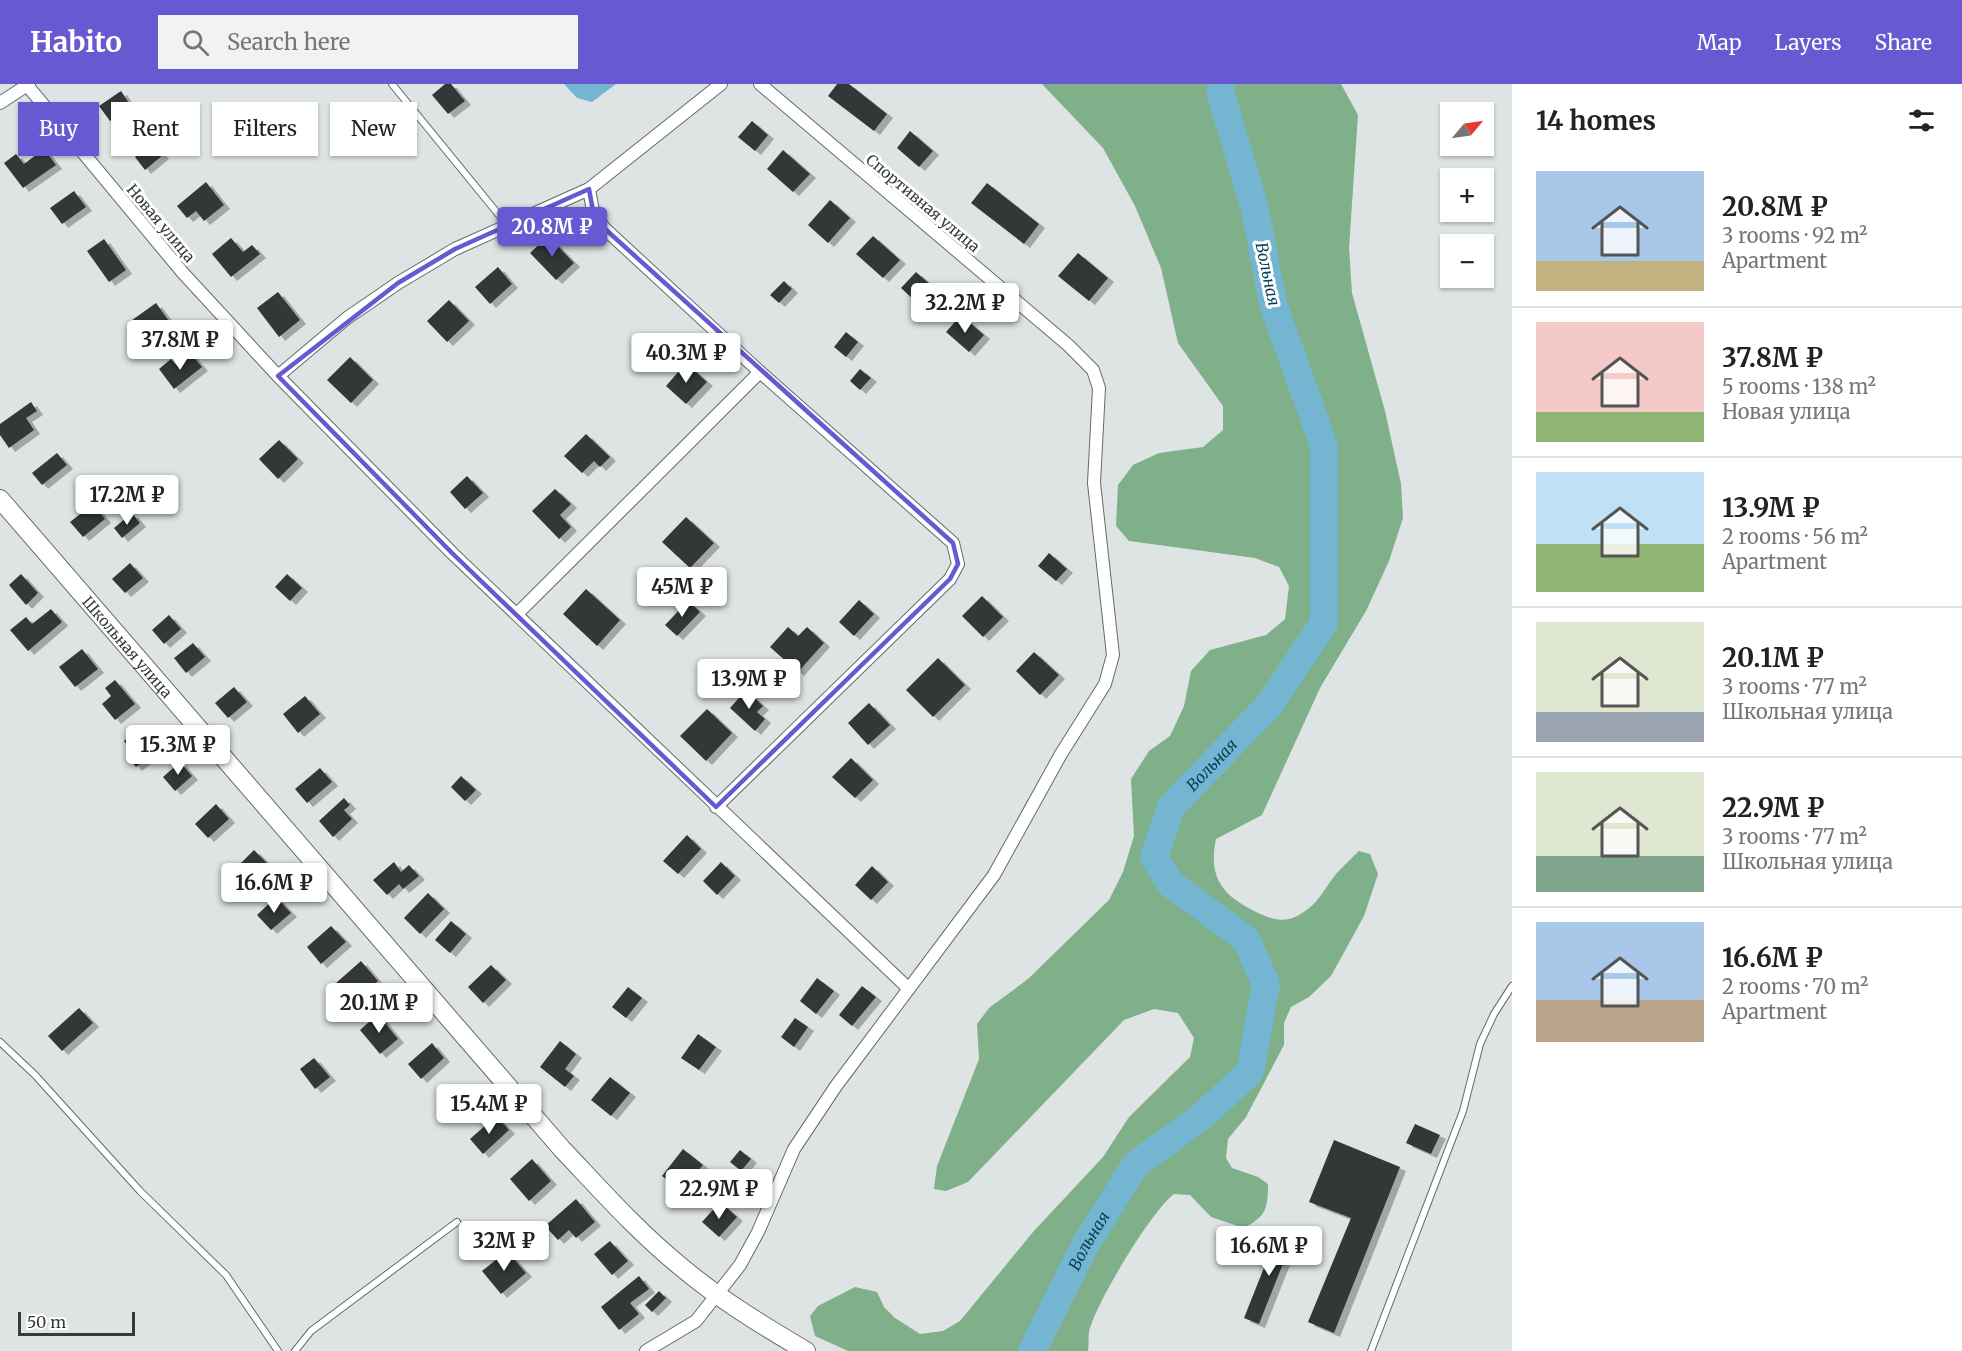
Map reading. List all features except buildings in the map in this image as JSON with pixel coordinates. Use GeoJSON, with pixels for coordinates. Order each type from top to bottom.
{"type":"FeatureCollection","features":[{"type":"Feature","properties":{"kind":"street"},"geometry":{"type":"LineString","coordinates":[[278,376],[347,318],[398,283],[455,249],[509,227],[589,189],[721,84]]}},
{"type":"Feature","properties":{"kind":"street"},"geometry":{"type":"LineString","coordinates":[[0,103],[27,85]]}},
{"type":"Feature","properties":{"kind":"street","name":"Новая улица"},"geometry":{"type":"LineString","coordinates":[[27,85],[183,273],[278,376],[452,552],[518,613],[716,807],[908,988]]}},
{"type":"Feature","properties":{"kind":"street","name":"Спортивная улица"},"geometry":{"type":"LineString","coordinates":[[768,86],[1068,345],[1093,370],[1099,388],[1094,483],[1112,628],[1113,655],[1106,684],[1060,754],[994,875],[908,988]]}},
{"type":"Feature","properties":{"kind":"street"},"geometry":{"type":"LineString","coordinates":[[589,189],[592,211],[604,228],[760,372],[953,543],[958,564],[950,579],[716,807]]}},
{"type":"Feature","properties":{"kind":"street"},"geometry":{"type":"LineString","coordinates":[[518,613],[760,372]]}},
{"type":"Feature","properties":{"kind":"street","name":"Школьная улица"},"geometry":{"type":"LineString","coordinates":[[0,499],[562,1149],[637,1228],[717,1295],[806,1351]]}},
{"type":"Feature","properties":{"kind":"street"},"geometry":{"type":"LineString","coordinates":[[646,1351],[696,1321],[740,1265],[758,1232],[794,1149],[836,1086],[908,988]]}},
{"type":"Feature","properties":{"kind":"lane"},"geometry":{"type":"LineString","coordinates":[[392,84],[509,227]]}},
{"type":"Feature","properties":{"kind":"lane"},"geometry":{"type":"LineString","coordinates":[[1371,1351],[1463,1111],[1480,1044],[1494,1014],[1512,986]]}},
{"type":"Feature","properties":{"kind":"lane"},"geometry":{"type":"LineString","coordinates":[[0,1042],[35,1075],[140,1191],[226,1275],[279,1351]]}},
{"type":"Feature","properties":{"kind":"lane"},"geometry":{"type":"LineString","coordinates":[[295,1351],[311,1331],[457,1222]]}},
{"type":"Feature","properties":{"kind":"highlighted area"},"geometry":{"type":"Polygon","coordinates":[[[589,189],[593,211],[604,228],[953,543],[958,564],[950,579],[716,807],[452,553],[278,376],[398,283],[455,249],[589,189]]]}},
{"type":"Feature","properties":{"kind":"green space"},"geometry":{"type":"Polygon","coordinates":[[[1042,84],[1341,84],[1358,115],[1349,248],[1352,293],[1385,411],[1401,484],[1403,518],[1389,561],[1366,611],[1320,688],[1262,815],[1216,839],[1214,864],[1220,884],[1234,899],[1261,914],[1280,920],[1295,917],[1309,908],[1336,874],[1359,851],[1370,854],[1378,874],[1364,916],[1331,976],[1309,997],[1291,1007],[1284,1023],[1284,1045],[1246,1117],[1228,1139],[1226,1158],[1232,1168],[1258,1177],[1268,1184],[1266,1206],[1257,1220],[1244,1228],[1211,1217],[1190,1195],[1174,1194],[1152,1218],[1113,1280],[1093,1319],[1089,1332],[1088,1351],[848,1351],[815,1336],[810,1316],[818,1306],[855,1287],[877,1292],[884,1307],[895,1318],[920,1334],[943,1331],[960,1321],[1033,1232],[1103,1157],[1129,1117],[1190,1057],[1194,1038],[1178,1013],[1154,1009],[1124,1020],[968,1182],[946,1191],[934,1189],[937,1166],[979,1059],[977,1024],[989,1008],[1028,979],[1109,900],[1123,872],[1134,836],[1131,779],[1149,751],[1170,736],[1184,706],[1191,671],[1210,650],[1266,635],[1285,619],[1289,586],[1279,567],[1255,558],[1129,541],[1116,526],[1118,485],[1133,465],[1159,453],[1203,447],[1223,430],[1223,406],[1178,343],[1161,268],[1135,206],[1103,148],[1042,84]]]}},
{"type":"Feature","properties":{"kind":"water"},"geometry":{"type":"Polygon","coordinates":[[[564,84],[616,84],[592,102],[577,98],[564,84]]]}},
{"type":"Feature","properties":{"kind":"waterway","name":"Вольная"},"geometry":{"type":"LineString","coordinates":[[1032,1351],[1085,1245],[1136,1164],[1201,1117],[1250,1072],[1266,984],[1246,939],[1171,884],[1154,857],[1171,807],[1270,704],[1324,623],[1324,446],[1273,304],[1255,209],[1221,95],[1221,84]]}}]}
